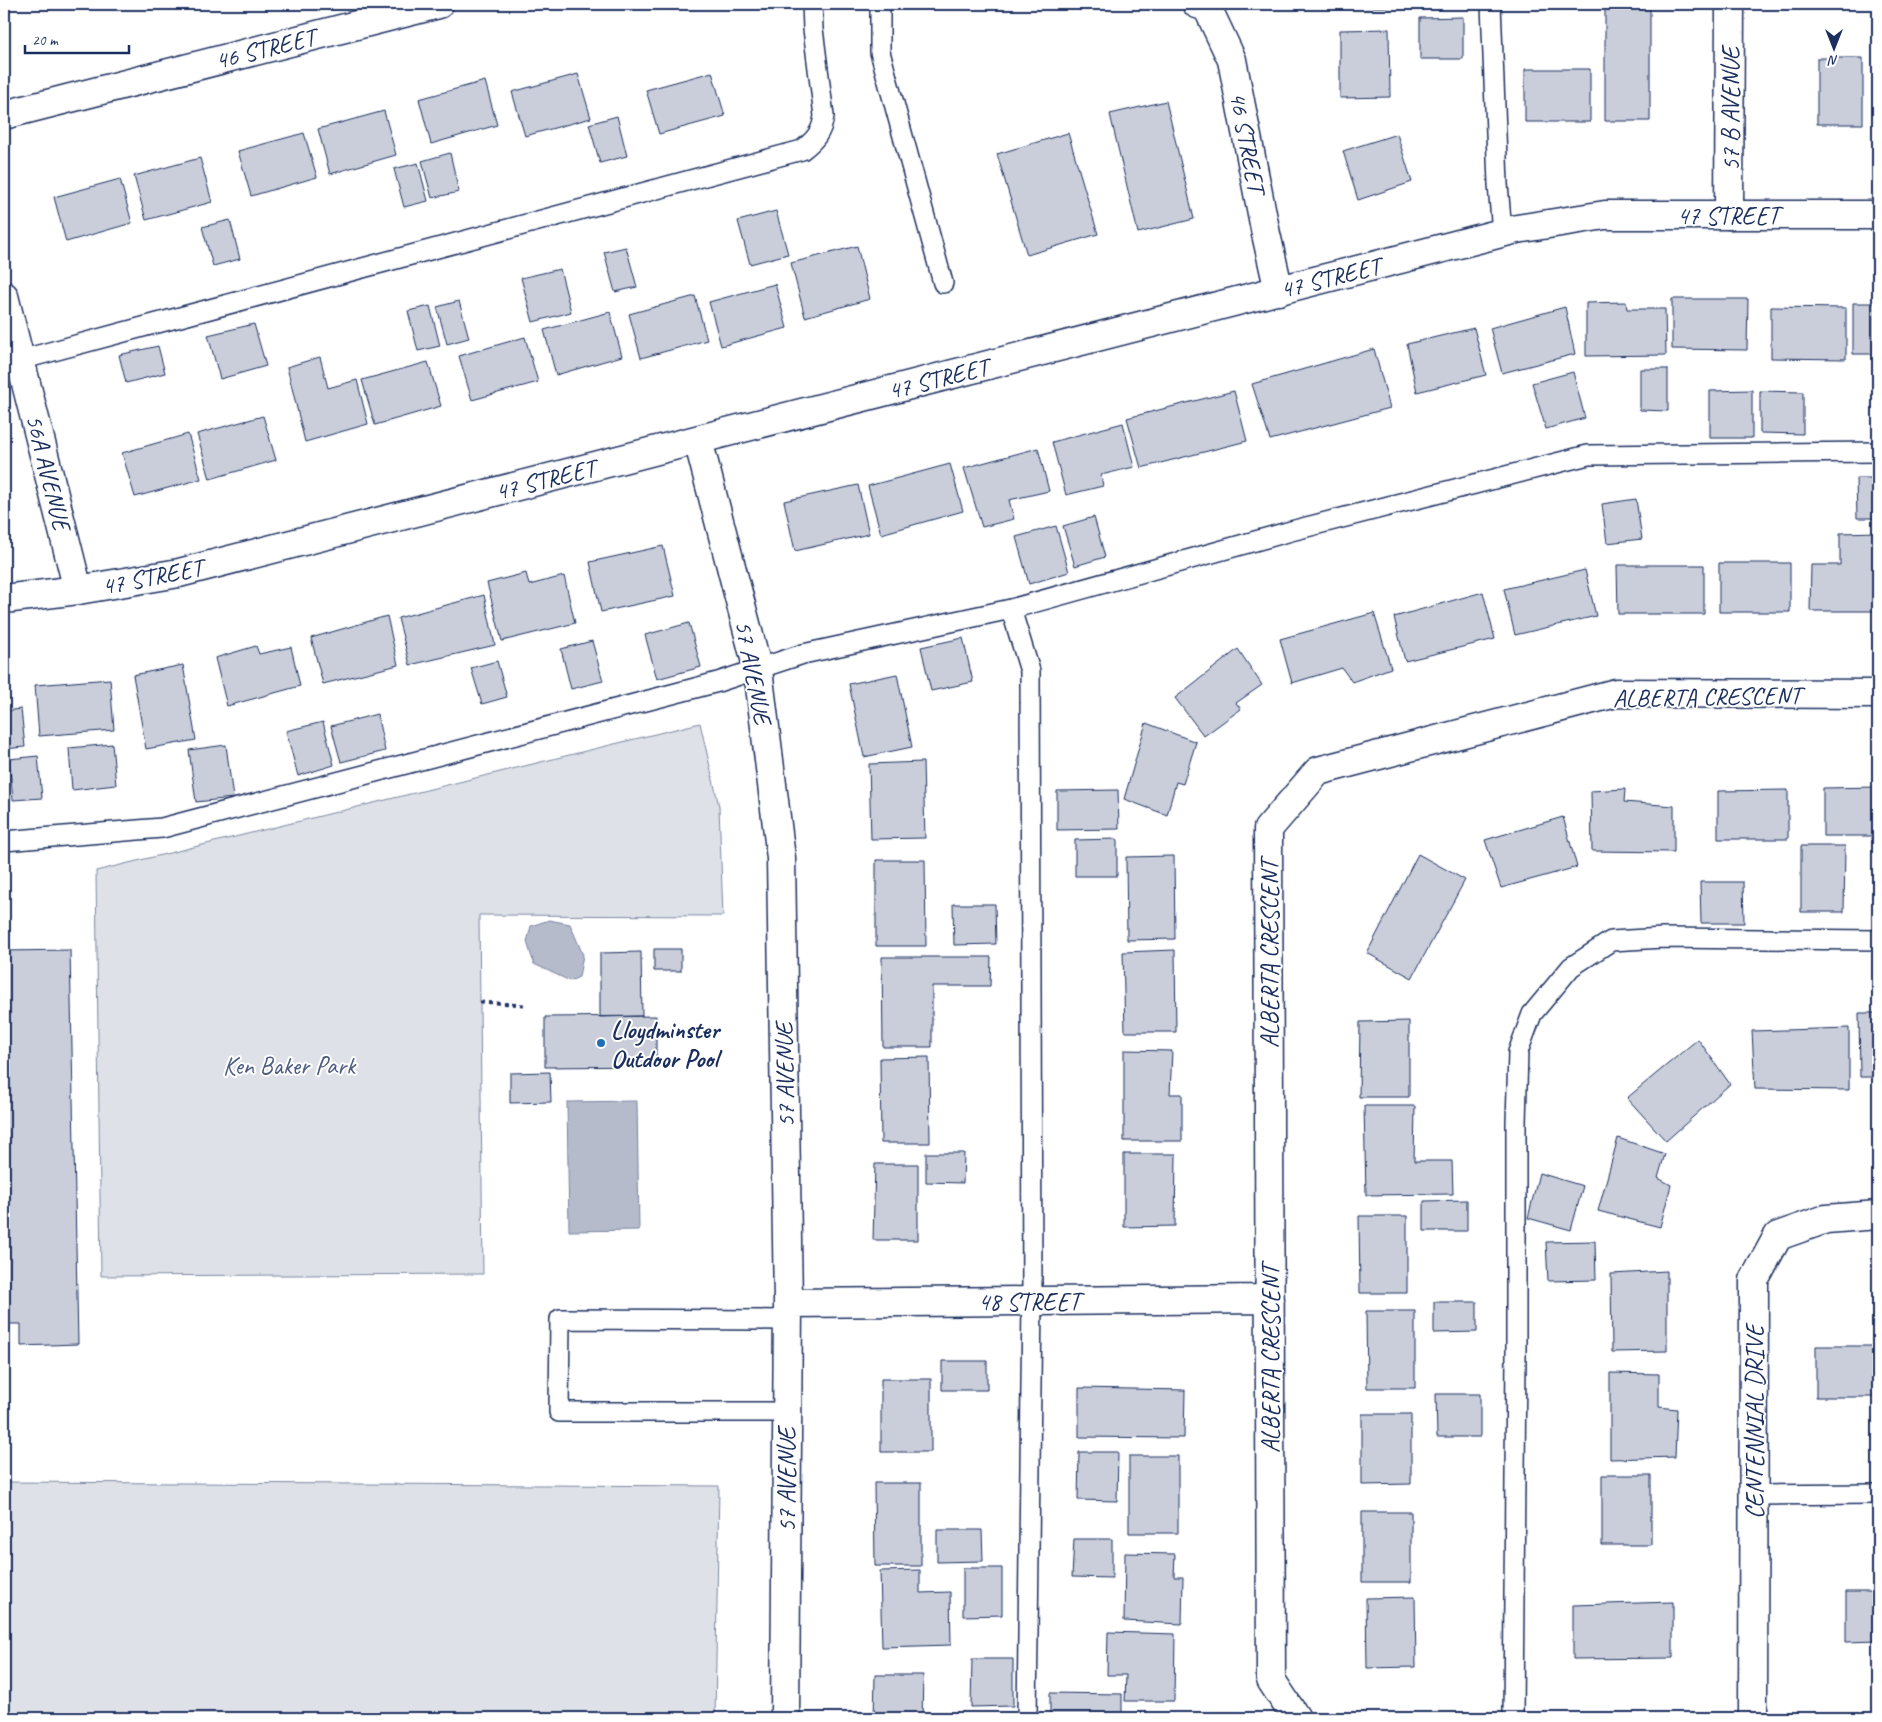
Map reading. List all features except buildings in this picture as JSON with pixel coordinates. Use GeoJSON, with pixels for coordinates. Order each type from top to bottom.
{"type":"FeatureCollection","features":[{"type":"Feature","properties":{"kind":"street","name":"46 STREET"},"geometry":{"type":"LineString","coordinates":[[4,115],[439,4]]}},
{"type":"Feature","properties":{"kind":"street","name":"46 STREET"},"geometry":{"type":"LineString","coordinates":[[1197,4],[1207,7],[1232,60],[1266,234],[1279,290]]}},
{"type":"Feature","properties":{"kind":"street","name":"57 B AVENUE"},"geometry":{"type":"LineString","coordinates":[[1729,215],[1730,4]]}},
{"type":"Feature","properties":{"kind":"street","name":"47 STREET"},"geometry":{"type":"LineString","coordinates":[[4,599],[78,590],[179,573],[1517,229],[1605,215],[1878,215]]}},
{"type":"Feature","properties":{"kind":"street","name":"56A AVENUE"},"geometry":{"type":"LineString","coordinates":[[4,296],[78,590]]}},
{"type":"Feature","properties":{"kind":"street","name":"57 AVENUE"},"geometry":{"type":"LineString","coordinates":[[698,440],[758,670],[781,858],[787,1311],[785,1718]]}},
{"type":"Feature","properties":{"kind":"street","name":"ALBERTA CRESCENT"},"geometry":{"type":"LineString","coordinates":[[1296,1718],[1271,1680],[1268,829],[1318,772],[1616,693],[1878,694]]}},
{"type":"Feature","properties":{"kind":"street","name":"CENTENNIAL DRIVE"},"geometry":{"type":"LineString","coordinates":[[1753,1718],[1754,1280],[1778,1236],[1826,1219],[1878,1215]]}},
{"type":"Feature","properties":{"kind":"street","name":"48 STREET"},"geometry":{"type":"LineString","coordinates":[[787,1311],[1032,1300],[1270,1299]]}},
{"type":"Feature","properties":{"kind":"lane"},"geometry":{"type":"LineString","coordinates":[[20,360],[802,150],[818,135],[823,126],[824,116],[813,29],[812,4]]}},
{"type":"Feature","properties":{"kind":"lane"},"geometry":{"type":"LineString","coordinates":[[880,4],[880,52],[943,283]]}},
{"type":"Feature","properties":{"kind":"lane"},"geometry":{"type":"LineString","coordinates":[[1491,4],[1498,184],[1502,233]]}},
{"type":"Feature","properties":{"kind":"lane"},"geometry":{"type":"LineString","coordinates":[[4,841],[162,828],[718,682],[803,654],[1011,609],[1291,531],[1588,455],[1878,452]]}},
{"type":"Feature","properties":{"kind":"lane"},"geometry":{"type":"LineString","coordinates":[[1011,609],[1030,671],[1032,1300],[1028,1718]]}},
{"type":"Feature","properties":{"kind":"lane"},"geometry":{"type":"LineString","coordinates":[[1513,1718],[1516,1123],[1518,1052],[1532,1014],[1572,967],[1611,941],[1664,938],[1878,940]]}},
{"type":"Feature","properties":{"kind":"lane"},"geometry":{"type":"LineString","coordinates":[[787,1311],[560,1319],[559,1412],[787,1412]]}},
{"type":"Feature","properties":{"kind":"lane"},"geometry":{"type":"LineString","coordinates":[[1754,1494],[1878,1494]]}},
{"type":"Feature","properties":{"kind":"path"},"geometry":{"type":"LineString","coordinates":[[480,1002],[525,1005]]}},
{"type":"Feature","properties":{"kind":"green space","name":"Ken Baker Park"},"geometry":{"type":"Polygon","coordinates":[[[700,723],[719,806],[723,916],[479,915],[483,1274],[101,1276],[96,871],[700,723]]]}},
{"type":"Feature","properties":{"kind":"green space"},"geometry":{"type":"Polygon","coordinates":[[[4,1482],[719,1486],[715,1718],[4,1718],[4,1482]]]}},
{"type":"Feature","properties":{"kind":"water"},"geometry":{"type":"Polygon","coordinates":[[[549,920],[570,924],[583,955],[579,977],[570,981],[534,964],[527,942],[531,926],[549,920]]]}},
{"type":"Feature","properties":{"kind":"water"},"geometry":{"type":"Polygon","coordinates":[[[637,1101],[639,1230],[569,1231],[567,1102],[637,1101]]]}},
{"type":"Feature","properties":{"kind":"place","name":"Lloydminster Outdoor Pool"},"geometry":{"type":"Point","coordinates":[601,1043]}}]}
